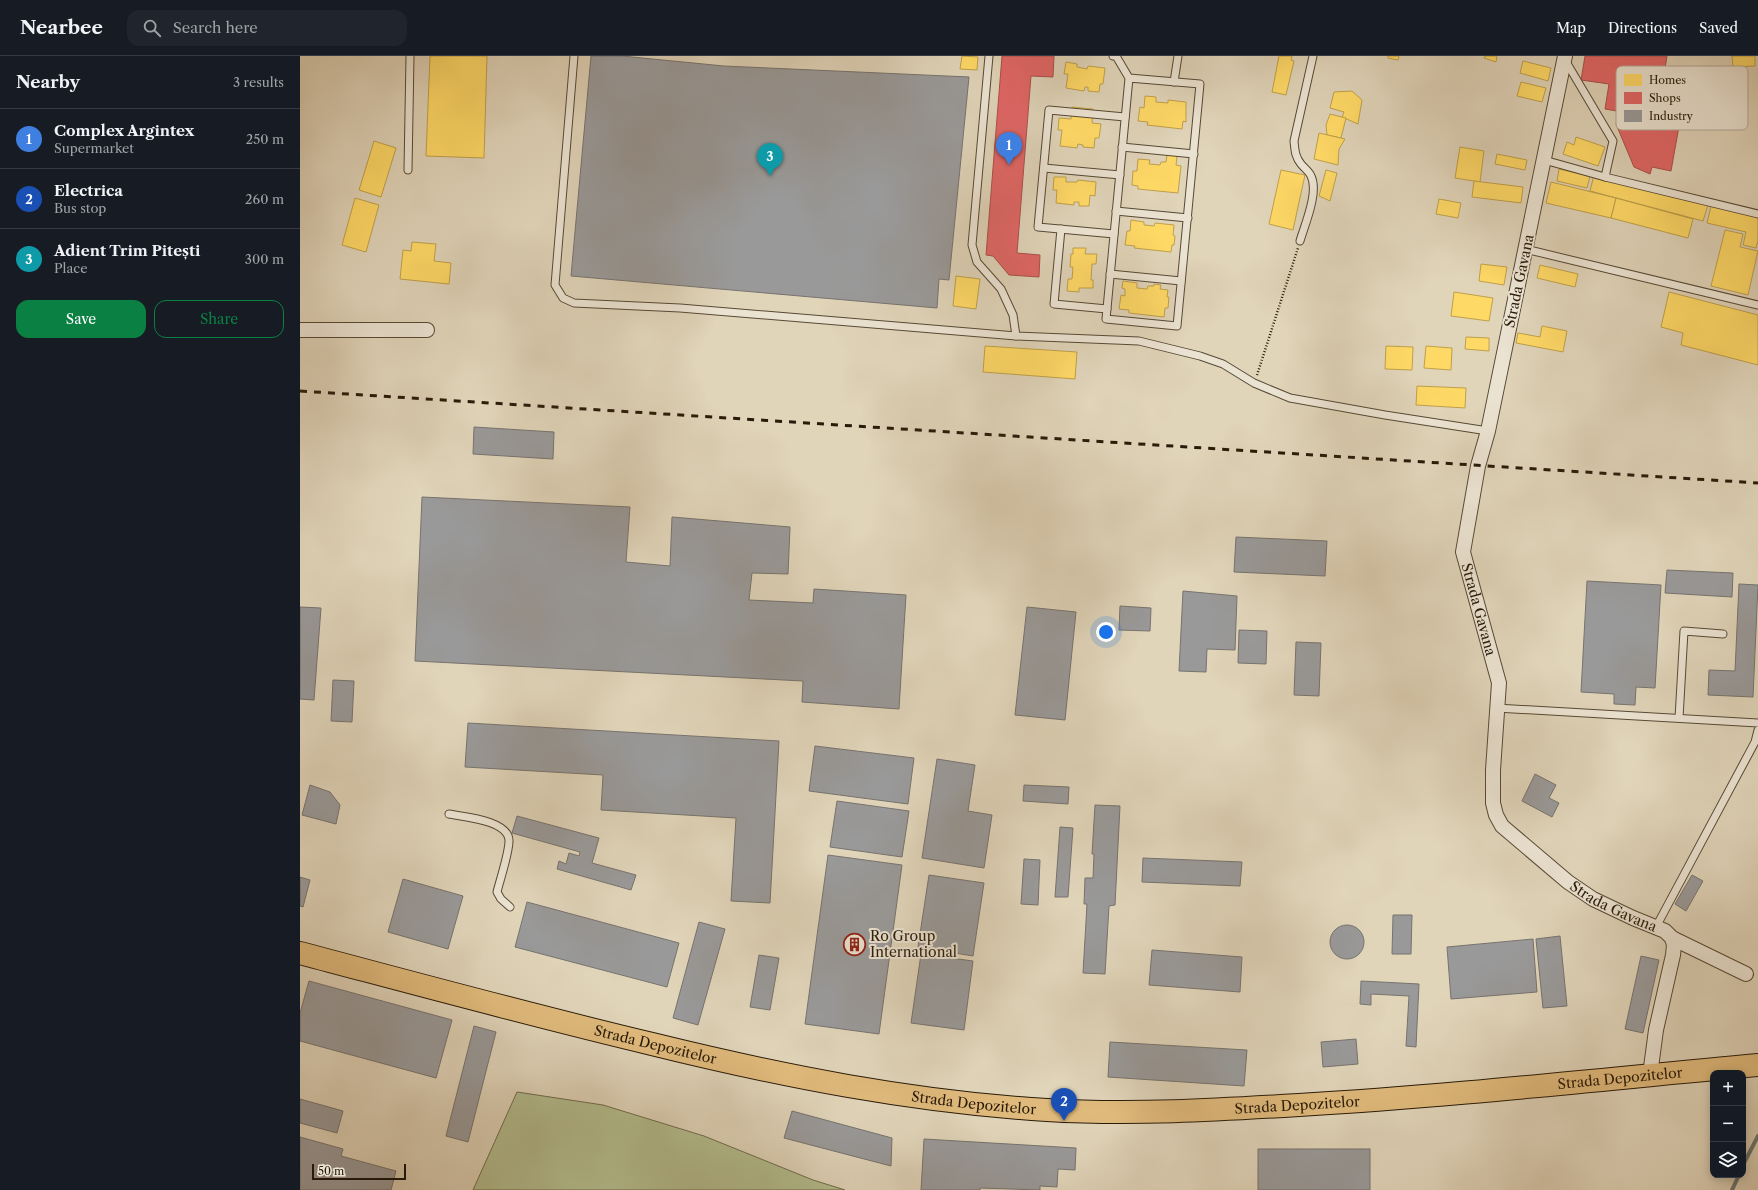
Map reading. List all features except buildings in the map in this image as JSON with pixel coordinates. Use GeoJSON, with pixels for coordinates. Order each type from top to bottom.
{"type":"FeatureCollection","features":[{"type":"Feature","properties":{"kind":"main road","name":"Strada Depozitelor"},"geometry":{"type":"LineString","coordinates":[[300,953],[554,1021],[743,1066],[824,1082],[902,1095],[1002,1106],[1088,1111],[1163,1111],[1264,1107],[1365,1101],[1758,1065]]}},
{"type":"Feature","properties":{"kind":"street","name":"Strada Gavana"},"geometry":{"type":"LineString","coordinates":[[1565,58],[1488,431],[1478,466],[1463,552],[1499,682],[1496,708],[1493,770],[1493,803],[1496,815],[1502,826],[1568,882],[1594,898],[1633,918],[1665,931],[1672,938],[1674,945],[1673,955],[1656,1030],[1650,1075]]}},
{"type":"Feature","properties":{"kind":"street"},"geometry":{"type":"LineString","coordinates":[[303,330],[427,330]]}},
{"type":"Feature","properties":{"kind":"street"},"geometry":{"type":"LineString","coordinates":[[1672,938],[1746,974]]}},
{"type":"Feature","properties":{"kind":"lane"},"geometry":{"type":"LineString","coordinates":[[408,170],[410,56]]}},
{"type":"Feature","properties":{"kind":"lane"},"geometry":{"type":"LineString","coordinates":[[574,56],[555,285],[563,298],[574,304],[680,308],[1016,336],[1138,341],[1200,356],[1223,364],[1254,383],[1290,398],[1488,431]]}},
{"type":"Feature","properties":{"kind":"lane"},"geometry":{"type":"LineString","coordinates":[[989,56],[972,246],[977,262],[1001,289],[1004,295],[1013,315],[1016,336]]}},
{"type":"Feature","properties":{"kind":"lane"},"geometry":{"type":"LineString","coordinates":[[1113,56],[1116,56],[1129,78],[1106,319],[1177,326],[1200,84],[1129,78]]}},
{"type":"Feature","properties":{"kind":"lane"},"geometry":{"type":"LineString","coordinates":[[1174,82],[1178,56]]}},
{"type":"Feature","properties":{"kind":"lane"},"geometry":{"type":"LineString","coordinates":[[1300,241],[1313,195],[1313,181],[1310,173],[1300,164],[1295,155],[1294,141],[1314,56]]}},
{"type":"Feature","properties":{"kind":"lane"},"geometry":{"type":"LineString","coordinates":[[1565,58],[1613,141],[1605,177]]}},
{"type":"Feature","properties":{"kind":"lane"},"geometry":{"type":"LineString","coordinates":[[1114,234],[1038,227],[1049,110],[1125,117]]}},
{"type":"Feature","properties":{"kind":"lane"},"geometry":{"type":"LineString","coordinates":[[1122,148],[1194,154]]}},
{"type":"Feature","properties":{"kind":"lane"},"geometry":{"type":"LineString","coordinates":[[1544,160],[1605,177],[1758,214]]}},
{"type":"Feature","properties":{"kind":"lane"},"geometry":{"type":"LineString","coordinates":[[1044,168],[1120,175]]}},
{"type":"Feature","properties":{"kind":"lane"},"geometry":{"type":"LineString","coordinates":[[1116,211],[1188,218]]}},
{"type":"Feature","properties":{"kind":"lane"},"geometry":{"type":"LineString","coordinates":[[1061,229],[1054,304],[1107,309]]}},
{"type":"Feature","properties":{"kind":"lane"},"geometry":{"type":"LineString","coordinates":[[1525,249],[1758,306]]}},
{"type":"Feature","properties":{"kind":"lane"},"geometry":{"type":"LineString","coordinates":[[1110,274],[1181,281]]}},
{"type":"Feature","properties":{"kind":"lane"},"geometry":{"type":"LineString","coordinates":[[1679,718],[1684,631],[1723,634]]}},
{"type":"Feature","properties":{"kind":"lane"},"geometry":{"type":"LineString","coordinates":[[1496,708],[1758,723]]}},
{"type":"Feature","properties":{"kind":"lane"},"geometry":{"type":"LineString","coordinates":[[1656,927],[1755,742],[1758,730]]}},
{"type":"Feature","properties":{"kind":"lane"},"geometry":{"type":"LineString","coordinates":[[449,814],[495,824],[504,830],[509,841],[497,892],[501,899],[510,907]]}},
{"type":"Feature","properties":{"kind":"path"},"geometry":{"type":"LineString","coordinates":[[1254,383],[1300,241]]}},
{"type":"Feature","properties":{"kind":"green space"},"geometry":{"type":"Polygon","coordinates":[[[517,1092],[603,1105],[704,1136],[813,1180],[845,1190],[473,1190],[517,1092]]]}},
{"type":"Feature","properties":{"kind":"waterway"},"geometry":{"type":"LineString","coordinates":[[1746,1159],[1758,1136]]}},
{"type":"Feature","properties":{"kind":"waterway"},"geometry":{"type":"LineString","coordinates":[[1732,1190],[1738,1178]]}},
{"type":"Feature","properties":{"kind":"railway"},"geometry":{"type":"LineString","coordinates":[[300,391],[1758,483]]}},
{"type":"Feature","properties":{"kind":"place","name":"Complex Argintex"},"geometry":{"type":"Point","coordinates":[1009,165]}},
{"type":"Feature","properties":{"kind":"place","name":"Adient Trim Pitești"},"geometry":{"type":"Point","coordinates":[770,176]}},
{"type":"Feature","properties":{"kind":"place","name":"Ro Group International"},"geometry":{"type":"Point","coordinates":[854,944]}},
{"type":"Feature","properties":{"kind":"place","name":"Electrica"},"geometry":{"type":"Point","coordinates":[1064,1121]}}]}
